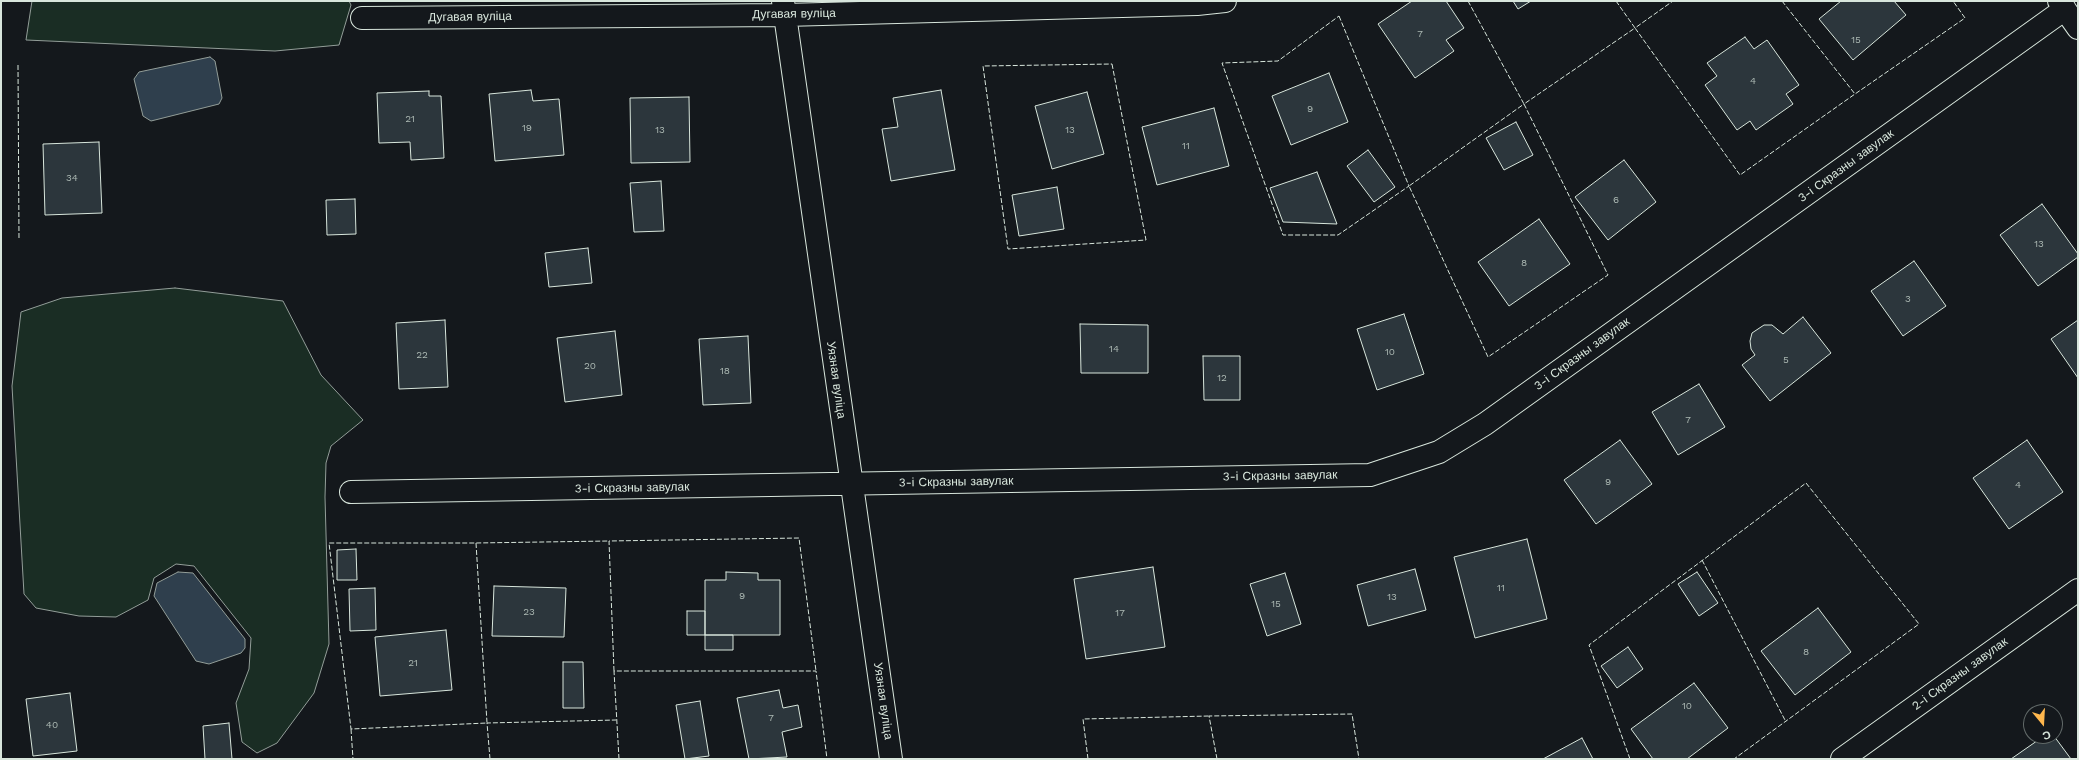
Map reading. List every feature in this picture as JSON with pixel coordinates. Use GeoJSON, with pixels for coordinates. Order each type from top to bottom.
{"type":"FeatureCollection","features":[{"type":"Feature","properties":{"kind":"street","name":"Дугавая вуліца"},"geometry":{"type":"LineString","coordinates":[[362,18],[784,8],[1197,4],[1226,1]]}},
{"type":"Feature","properties":{"kind":"street"},"geometry":{"type":"LineString","coordinates":[[2062,5],[2078,28]]}},
{"type":"Feature","properties":{"kind":"street","name":"3-і Скразны завулак"},"geometry":{"type":"LineString","coordinates":[[351,492],[1370,475],[1439,452],[1485,424],[2062,5]]}},
{"type":"Feature","properties":{"kind":"street","name":"Уязная вуліца"},"geometry":{"type":"LineString","coordinates":[[784,8],[851,484],[892,759]]}},
{"type":"Feature","properties":{"kind":"street","name":"2-і Скразны завулак"},"geometry":{"type":"LineString","coordinates":[[1842,759],[2078,590]]}},
{"type":"Feature","properties":{"kind":"green space"},"geometry":{"type":"Polygon","coordinates":[[[32,1],[349,1],[351,5],[339,45],[275,51],[26,40],[32,1]]]}},
{"type":"Feature","properties":{"kind":"green space"},"geometry":{"type":"Polygon","coordinates":[[[175,288],[283,301],[321,375],[363,420],[331,446],[326,463],[325,497],[329,644],[314,693],[277,743],[257,753],[242,742],[236,703],[249,669],[251,638],[194,566],[176,564],[154,578],[148,600],[116,617],[79,616],[36,608],[24,594],[12,386],[21,312],[62,298],[175,288]]]}},
{"type":"Feature","properties":{"kind":"water"},"geometry":{"type":"Polygon","coordinates":[[[210,57],[215,61],[222,98],[219,104],[151,121],[143,116],[134,79],[139,72],[210,57]]]}},
{"type":"Feature","properties":{"kind":"water"},"geometry":{"type":"Polygon","coordinates":[[[178,572],[193,573],[245,639],[245,648],[241,653],[209,664],[196,661],[154,596],[157,583],[178,572]]]}},
{"type":"Feature","properties":{"kind":"building"},"geometry":{"type":"Polygon","coordinates":[[[1412,1],[1446,1],[1464,28],[1446,40],[1454,51],[1415,78],[1378,24],[1412,1]]]}},
{"type":"Feature","properties":{"kind":"building"},"geometry":{"type":"Polygon","coordinates":[[[1513,1],[1531,1],[1518,9],[1513,1]]]}},
{"type":"Feature","properties":{"kind":"building"},"geometry":{"type":"Polygon","coordinates":[[[1841,1],[1894,1],[1906,15],[1853,60],[1819,19],[1841,1]]]}},
{"type":"Feature","properties":{"kind":"building"},"geometry":{"type":"Polygon","coordinates":[[[1745,37],[1754,49],[1767,40],[1799,85],[1786,94],[1793,104],[1756,130],[1750,121],[1737,130],[1705,85],[1717,76],[1707,63],[1745,37]]]}},
{"type":"Feature","properties":{"kind":"building"},"geometry":{"type":"Polygon","coordinates":[[[1329,73],[1348,122],[1291,145],[1272,96],[1329,73]]]}},
{"type":"Feature","properties":{"kind":"building"},"geometry":{"type":"Polygon","coordinates":[[[531,90],[533,101],[559,99],[564,155],[495,161],[489,94],[531,90]]]}},
{"type":"Feature","properties":{"kind":"building"},"geometry":{"type":"Polygon","coordinates":[[[941,90],[955,170],[891,181],[882,129],[898,127],[893,98],[941,90]]]}},
{"type":"Feature","properties":{"kind":"building"},"geometry":{"type":"Polygon","coordinates":[[[429,91],[429,96],[441,96],[444,158],[411,160],[410,142],[379,143],[377,93],[429,91]]]}},
{"type":"Feature","properties":{"kind":"building"},"geometry":{"type":"Polygon","coordinates":[[[1087,92],[1104,154],[1052,169],[1035,106],[1087,92]]]}},
{"type":"Feature","properties":{"kind":"building"},"geometry":{"type":"Polygon","coordinates":[[[689,97],[690,162],[631,163],[630,98],[689,97]]]}},
{"type":"Feature","properties":{"kind":"building"},"geometry":{"type":"Polygon","coordinates":[[[1214,108],[1229,166],[1157,185],[1142,127],[1214,108]]]}},
{"type":"Feature","properties":{"kind":"building"},"geometry":{"type":"Polygon","coordinates":[[[1516,122],[1533,155],[1504,170],[1486,138],[1516,122]]]}},
{"type":"Feature","properties":{"kind":"building"},"geometry":{"type":"Polygon","coordinates":[[[99,142],[102,213],[45,215],[43,144],[99,142]]]}},
{"type":"Feature","properties":{"kind":"building"},"geometry":{"type":"Polygon","coordinates":[[[1368,150],[1395,187],[1374,202],[1347,166],[1368,150]]]}},
{"type":"Feature","properties":{"kind":"building"},"geometry":{"type":"Polygon","coordinates":[[[1624,160],[1656,202],[1608,240],[1575,197],[1624,160]]]}},
{"type":"Feature","properties":{"kind":"building"},"geometry":{"type":"Polygon","coordinates":[[[1317,172],[1337,224],[1283,222],[1270,188],[1317,172]]]}},
{"type":"Feature","properties":{"kind":"building"},"geometry":{"type":"Polygon","coordinates":[[[661,181],[664,231],[634,232],[630,183],[661,181]]]}},
{"type":"Feature","properties":{"kind":"building"},"geometry":{"type":"Polygon","coordinates":[[[1057,187],[1064,229],[1019,236],[1012,195],[1057,187]]]}},
{"type":"Feature","properties":{"kind":"building"},"geometry":{"type":"Polygon","coordinates":[[[355,199],[356,234],[327,235],[326,200],[355,199]]]}},
{"type":"Feature","properties":{"kind":"building"},"geometry":{"type":"Polygon","coordinates":[[[2042,204],[2078,254],[2078,257],[2038,286],[2000,235],[2042,204]]]}},
{"type":"Feature","properties":{"kind":"building"},"geometry":{"type":"Polygon","coordinates":[[[1539,219],[1570,264],[1509,306],[1478,262],[1539,219]]]}},
{"type":"Feature","properties":{"kind":"building"},"geometry":{"type":"Polygon","coordinates":[[[588,248],[592,283],[549,287],[545,253],[588,248]]]}},
{"type":"Feature","properties":{"kind":"building"},"geometry":{"type":"Polygon","coordinates":[[[1914,261],[1946,306],[1903,336],[1871,291],[1914,261]]]}},
{"type":"Feature","properties":{"kind":"building"},"geometry":{"type":"Polygon","coordinates":[[[1404,314],[1424,374],[1377,390],[1357,329],[1404,314]]]}},
{"type":"Feature","properties":{"kind":"building"},"geometry":{"type":"Polygon","coordinates":[[[1803,317],[1831,353],[1770,401],[1742,365],[1755,355],[1751,349],[1750,341],[1752,333],[1764,325],[1772,325],[1783,334],[1803,317]]]}},
{"type":"Feature","properties":{"kind":"building"},"geometry":{"type":"Polygon","coordinates":[[[445,320],[448,387],[399,389],[396,323],[445,320]]]}},
{"type":"Feature","properties":{"kind":"building"},"geometry":{"type":"Polygon","coordinates":[[[2078,320],[2078,378],[2051,339],[2078,320]]]}},
{"type":"Feature","properties":{"kind":"building"},"geometry":{"type":"Polygon","coordinates":[[[1080,324],[1148,325],[1148,373],[1081,373],[1080,324]]]}},
{"type":"Feature","properties":{"kind":"building"},"geometry":{"type":"Polygon","coordinates":[[[615,331],[622,395],[565,402],[557,338],[615,331]]]}},
{"type":"Feature","properties":{"kind":"building"},"geometry":{"type":"Polygon","coordinates":[[[748,336],[751,403],[703,405],[699,339],[748,336]]]}},
{"type":"Feature","properties":{"kind":"building"},"geometry":{"type":"Polygon","coordinates":[[[1203,356],[1240,356],[1240,400],[1204,400],[1203,356]]]}},
{"type":"Feature","properties":{"kind":"building"},"geometry":{"type":"Polygon","coordinates":[[[1699,384],[1725,427],[1678,455],[1652,412],[1699,384]]]}},
{"type":"Feature","properties":{"kind":"building"},"geometry":{"type":"Polygon","coordinates":[[[1620,440],[1652,484],[1596,524],[1564,480],[1620,440]]]}},
{"type":"Feature","properties":{"kind":"building"},"geometry":{"type":"Polygon","coordinates":[[[2027,440],[2063,492],[2009,529],[1973,478],[2027,440]]]}},
{"type":"Feature","properties":{"kind":"building"},"geometry":{"type":"Polygon","coordinates":[[[1527,539],[1547,619],[1475,638],[1454,557],[1527,539]]]}},
{"type":"Feature","properties":{"kind":"building"},"geometry":{"type":"Polygon","coordinates":[[[356,549],[357,580],[337,580],[337,550],[356,549]]]}},
{"type":"Feature","properties":{"kind":"building"},"geometry":{"type":"Polygon","coordinates":[[[1153,567],[1165,647],[1086,659],[1074,579],[1153,567]]]}},
{"type":"Feature","properties":{"kind":"building"},"geometry":{"type":"Polygon","coordinates":[[[1415,569],[1426,610],[1368,626],[1357,585],[1415,569]]]}},
{"type":"Feature","properties":{"kind":"building"},"geometry":{"type":"Polygon","coordinates":[[[726,572],[758,573],[758,580],[780,580],[780,635],[705,635],[705,580],[726,580],[726,572]]]}},
{"type":"Feature","properties":{"kind":"building"},"geometry":{"type":"Polygon","coordinates":[[[1697,572],[1718,603],[1699,616],[1678,584],[1697,572]]]}},
{"type":"Feature","properties":{"kind":"building"},"geometry":{"type":"Polygon","coordinates":[[[1285,573],[1301,624],[1267,636],[1250,584],[1285,573]]]}},
{"type":"Feature","properties":{"kind":"building"},"geometry":{"type":"Polygon","coordinates":[[[494,586],[566,588],[564,637],[492,636],[494,586]]]}},
{"type":"Feature","properties":{"kind":"building"},"geometry":{"type":"Polygon","coordinates":[[[375,588],[376,630],[350,631],[349,589],[375,588]]]}},
{"type":"Feature","properties":{"kind":"building"},"geometry":{"type":"Polygon","coordinates":[[[1818,608],[1851,652],[1795,695],[1761,651],[1818,608]]]}},
{"type":"Feature","properties":{"kind":"building"},"geometry":{"type":"Polygon","coordinates":[[[687,611],[705,611],[705,635],[687,635],[687,611]]]}},
{"type":"Feature","properties":{"kind":"building"},"geometry":{"type":"Polygon","coordinates":[[[446,630],[452,690],[380,696],[375,637],[446,630]]]}},
{"type":"Feature","properties":{"kind":"building"},"geometry":{"type":"Polygon","coordinates":[[[705,635],[733,635],[733,650],[705,650],[705,635]]]}},
{"type":"Feature","properties":{"kind":"building"},"geometry":{"type":"Polygon","coordinates":[[[1628,647],[1643,669],[1617,688],[1601,666],[1628,647]]]}},
{"type":"Feature","properties":{"kind":"building"},"geometry":{"type":"Polygon","coordinates":[[[563,662],[583,662],[584,708],[563,708],[563,662]]]}},
{"type":"Feature","properties":{"kind":"building"},"geometry":{"type":"Polygon","coordinates":[[[1694,683],[1728,728],[1687,759],[1653,759],[1631,729],[1694,683]]]}},
{"type":"Feature","properties":{"kind":"building"},"geometry":{"type":"Polygon","coordinates":[[[779,690],[783,708],[798,705],[802,727],[782,732],[787,757],[749,759],[737,698],[779,690]]]}},
{"type":"Feature","properties":{"kind":"building"},"geometry":{"type":"Polygon","coordinates":[[[70,693],[77,751],[33,756],[26,699],[70,693]]]}},
{"type":"Feature","properties":{"kind":"building"},"geometry":{"type":"Polygon","coordinates":[[[700,701],[709,756],[685,759],[676,705],[700,701]]]}},
{"type":"Feature","properties":{"kind":"building"},"geometry":{"type":"Polygon","coordinates":[[[229,723],[232,759],[205,759],[203,726],[229,723]]]}},
{"type":"Feature","properties":{"kind":"building"},"geometry":{"type":"Polygon","coordinates":[[[1582,738],[1593,759],[1543,759],[1582,738]]]}},
{"type":"Feature","properties":{"kind":"building"},"geometry":{"type":"Polygon","coordinates":[[[2033,744],[2060,744],[2071,759],[2011,759],[2033,744]]]}},
{"type":"Feature","properties":{"kind":"fence"},"geometry":{"type":"LineString","coordinates":[[1468,1],[1524,104],[1635,28],[1740,175],[1855,94]]}},
{"type":"Feature","properties":{"kind":"fence"},"geometry":{"type":"LineString","coordinates":[[1616,1],[1635,28],[1673,1]]}},
{"type":"Feature","properties":{"kind":"fence"},"geometry":{"type":"LineString","coordinates":[[1782,1],[1855,94],[1965,18],[1953,1]]}},
{"type":"Feature","properties":{"kind":"fence"},"geometry":{"type":"LineString","coordinates":[[1339,16],[1409,186],[1338,235],[1283,235],[1222,63],[1278,61],[1339,16]]}},
{"type":"Feature","properties":{"kind":"fence"},"geometry":{"type":"LineString","coordinates":[[1112,64],[1146,240],[1008,249],[983,66],[1112,64]]}},
{"type":"Feature","properties":{"kind":"fence"},"geometry":{"type":"LineString","coordinates":[[18,65],[19,239]]}},
{"type":"Feature","properties":{"kind":"fence"},"geometry":{"type":"LineString","coordinates":[[1524,104],[1608,275],[1488,357],[1409,186],[1524,104]]}},
{"type":"Feature","properties":{"kind":"fence"},"geometry":{"type":"LineString","coordinates":[[1630,759],[1589,645],[1806,483],[1919,624],[1734,759]]}},
{"type":"Feature","properties":{"kind":"fence"},"geometry":{"type":"LineString","coordinates":[[614,671],[609,541],[799,538],[816,671]]}},
{"type":"Feature","properties":{"kind":"fence"},"geometry":{"type":"LineString","coordinates":[[476,543],[487,723],[351,729],[329,543],[609,541]]}},
{"type":"Feature","properties":{"kind":"fence"},"geometry":{"type":"LineString","coordinates":[[1702,560],[1786,722]]}},
{"type":"Feature","properties":{"kind":"fence"},"geometry":{"type":"LineString","coordinates":[[619,759],[614,671],[816,671],[827,759]]}},
{"type":"Feature","properties":{"kind":"fence"},"geometry":{"type":"LineString","coordinates":[[1217,759],[1209,716],[1352,714],[1359,759]]}},
{"type":"Feature","properties":{"kind":"fence"},"geometry":{"type":"LineString","coordinates":[[1088,759],[1083,719],[1209,716]]}},
{"type":"Feature","properties":{"kind":"fence"},"geometry":{"type":"LineString","coordinates":[[490,759],[487,723],[616,720]]}},
{"type":"Feature","properties":{"kind":"fence"},"geometry":{"type":"LineString","coordinates":[[351,729],[353,759]]}}]}
